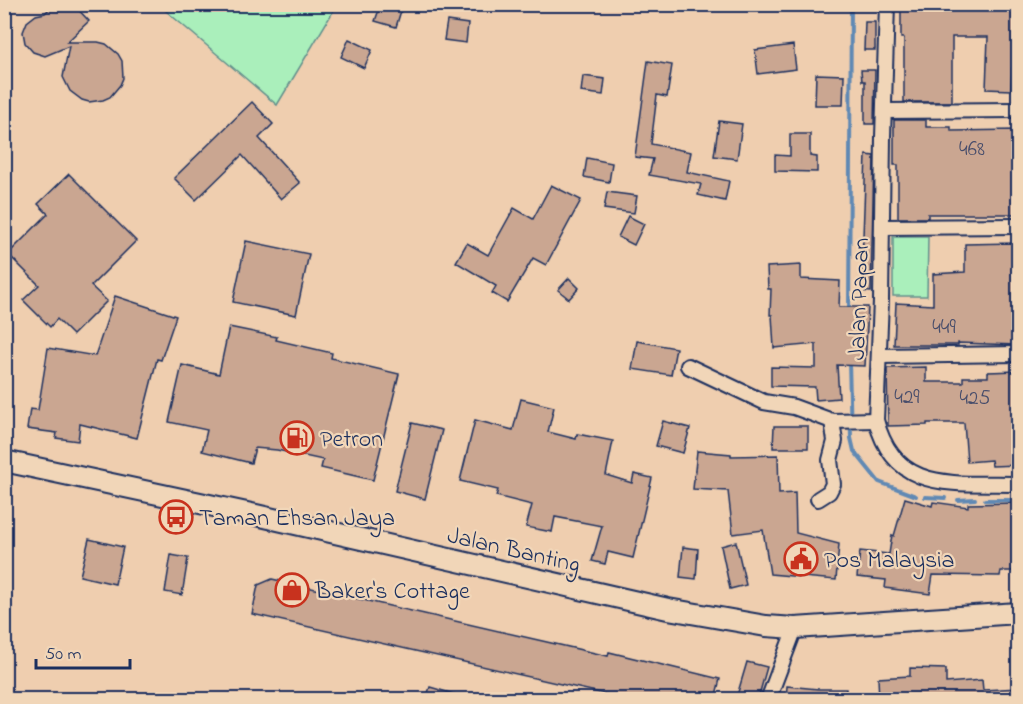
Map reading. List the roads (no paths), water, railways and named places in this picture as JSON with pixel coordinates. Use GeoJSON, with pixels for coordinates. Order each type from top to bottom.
{"type":"FeatureCollection","features":[{"type":"Feature","properties":{"kind":"main road","name":"Jalan Banting"},"geometry":{"type":"LineString","coordinates":[[4,461],[256,515],[668,609],[766,626],[795,627],[1018,614]]}},
{"type":"Feature","properties":{"kind":"street","name":"Jalan Papan"},"geometry":{"type":"LineString","coordinates":[[887,4],[880,356],[876,420],[881,438],[895,460],[916,476],[937,482],[1018,484]]}},
{"type":"Feature","properties":{"kind":"street"},"geometry":{"type":"LineString","coordinates":[[885,111],[1018,110]]}},
{"type":"Feature","properties":{"kind":"street"},"geometry":{"type":"LineString","coordinates":[[883,227],[1018,226]]}},
{"type":"Feature","properties":{"kind":"street"},"geometry":{"type":"LineString","coordinates":[[880,356],[1018,354]]}},
{"type":"Feature","properties":{"kind":"street"},"geometry":{"type":"LineString","coordinates":[[688,366],[764,402],[794,407],[837,421],[876,420]]}},
{"type":"Feature","properties":{"kind":"street"},"geometry":{"type":"LineString","coordinates":[[818,499],[829,492],[833,484],[830,460],[837,421]]}},
{"type":"Feature","properties":{"kind":"street"},"geometry":{"type":"LineString","coordinates":[[768,699],[795,627]]}},
{"type":"Feature","properties":{"kind":"waterway"},"geometry":{"type":"LineString","coordinates":[[849,311],[851,4]]}},
{"type":"Feature","properties":{"kind":"waterway"},"geometry":{"type":"LineString","coordinates":[[849,361],[851,438],[854,451],[879,482],[916,496]]}},
{"type":"Feature","properties":{"kind":"waterway"},"geometry":{"type":"LineString","coordinates":[[925,497],[945,498]]}},
{"type":"Feature","properties":{"kind":"waterway"},"geometry":{"type":"LineString","coordinates":[[958,500],[975,499]]}},
{"type":"Feature","properties":{"kind":"waterway"},"geometry":{"type":"LineString","coordinates":[[985,500],[1018,500]]}},
{"type":"Feature","properties":{"kind":"place","name":"Petron"},"geometry":{"type":"Point","coordinates":[297,438]}},
{"type":"Feature","properties":{"kind":"place","name":"Taman Ehsan Jaya"},"geometry":{"type":"Point","coordinates":[176,517]}},
{"type":"Feature","properties":{"kind":"place","name":"Pos Malaysia"},"geometry":{"type":"Point","coordinates":[801,559]}},
{"type":"Feature","properties":{"kind":"place","name":"Baker's Cottage"},"geometry":{"type":"Point","coordinates":[292,590]}}]}
